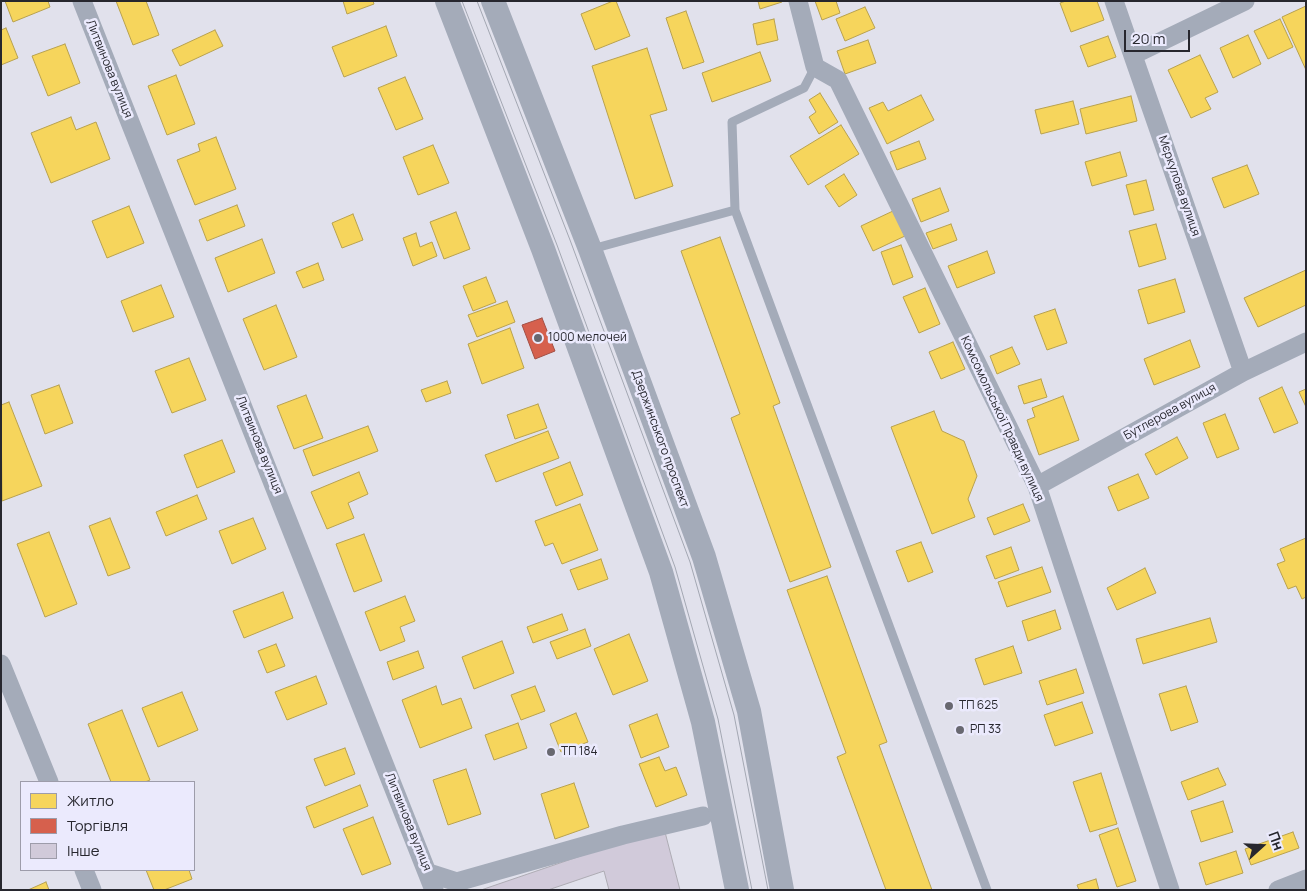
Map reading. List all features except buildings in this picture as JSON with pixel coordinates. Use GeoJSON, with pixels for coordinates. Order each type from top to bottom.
{"type":"FeatureCollection","features":[{"type":"Feature","properties":{"kind":"street","name":"Литвинова вулиця"},"geometry":{"type":"LineString","coordinates":[[82,1],[431,882]]}},
{"type":"Feature","properties":{"kind":"street"},"geometry":{"type":"LineString","coordinates":[[447,1],[543,249],[661,572],[703,722],[738,890]]}},
{"type":"Feature","properties":{"kind":"street","name":"Дзержинського проспект"},"geometry":{"type":"LineString","coordinates":[[493,1],[590,249],[707,566],[749,711],[782,890]]}},
{"type":"Feature","properties":{"kind":"street"},"geometry":{"type":"LineString","coordinates":[[798,1],[815,67]]}},
{"type":"Feature","properties":{"kind":"street","name":"Мєркулова вулиця"},"geometry":{"type":"LineString","coordinates":[[1114,1],[1243,372]]}},
{"type":"Feature","properties":{"kind":"street"},"geometry":{"type":"LineString","coordinates":[[1133,55],[1245,1]]}},
{"type":"Feature","properties":{"kind":"street","name":"Комсомольської Правди вулиця"},"geometry":{"type":"LineString","coordinates":[[815,67],[838,80],[1036,486],[1170,890]]}},
{"type":"Feature","properties":{"kind":"street","name":"Бутлерова вулиця"},"geometry":{"type":"LineString","coordinates":[[1036,486],[1243,372],[1306,342]]}},
{"type":"Feature","properties":{"kind":"street"},"geometry":{"type":"LineString","coordinates":[[1,664],[49,781]]}},
{"type":"Feature","properties":{"kind":"street"},"geometry":{"type":"LineString","coordinates":[[431,882],[457,882],[624,835],[703,816]]}},
{"type":"Feature","properties":{"kind":"street"},"geometry":{"type":"LineString","coordinates":[[84,871],[92,890]]}},
{"type":"Feature","properties":{"kind":"street"},"geometry":{"type":"LineString","coordinates":[[1278,890],[1306,879]]}},
{"type":"Feature","properties":{"kind":"lane"},"geometry":{"type":"LineString","coordinates":[[815,67],[804,88],[732,122],[735,210],[987,890]]}},
{"type":"Feature","properties":{"kind":"lane"},"geometry":{"type":"LineString","coordinates":[[590,249],[735,210]]}},
{"type":"Feature","properties":{"kind":"tram line"},"geometry":{"type":"LineString","coordinates":[[462,1],[557,245],[675,567],[718,719],[752,890]]}},
{"type":"Feature","properties":{"kind":"tram line"},"geometry":{"type":"LineString","coordinates":[[477,1],[570,240],[690,562],[734,715],[768,890]]}},
{"type":"Feature","properties":{"kind":"place","name":"1000 мелочей"},"geometry":{"type":"Point","coordinates":[538,338]}},
{"type":"Feature","properties":{"kind":"place","name":"ТП 625"},"geometry":{"type":"Point","coordinates":[949,706]}},
{"type":"Feature","properties":{"kind":"place","name":"РП 33"},"geometry":{"type":"Point","coordinates":[960,730]}},
{"type":"Feature","properties":{"kind":"place","name":"ТП 184"},"geometry":{"type":"Point","coordinates":[551,752]}}]}
